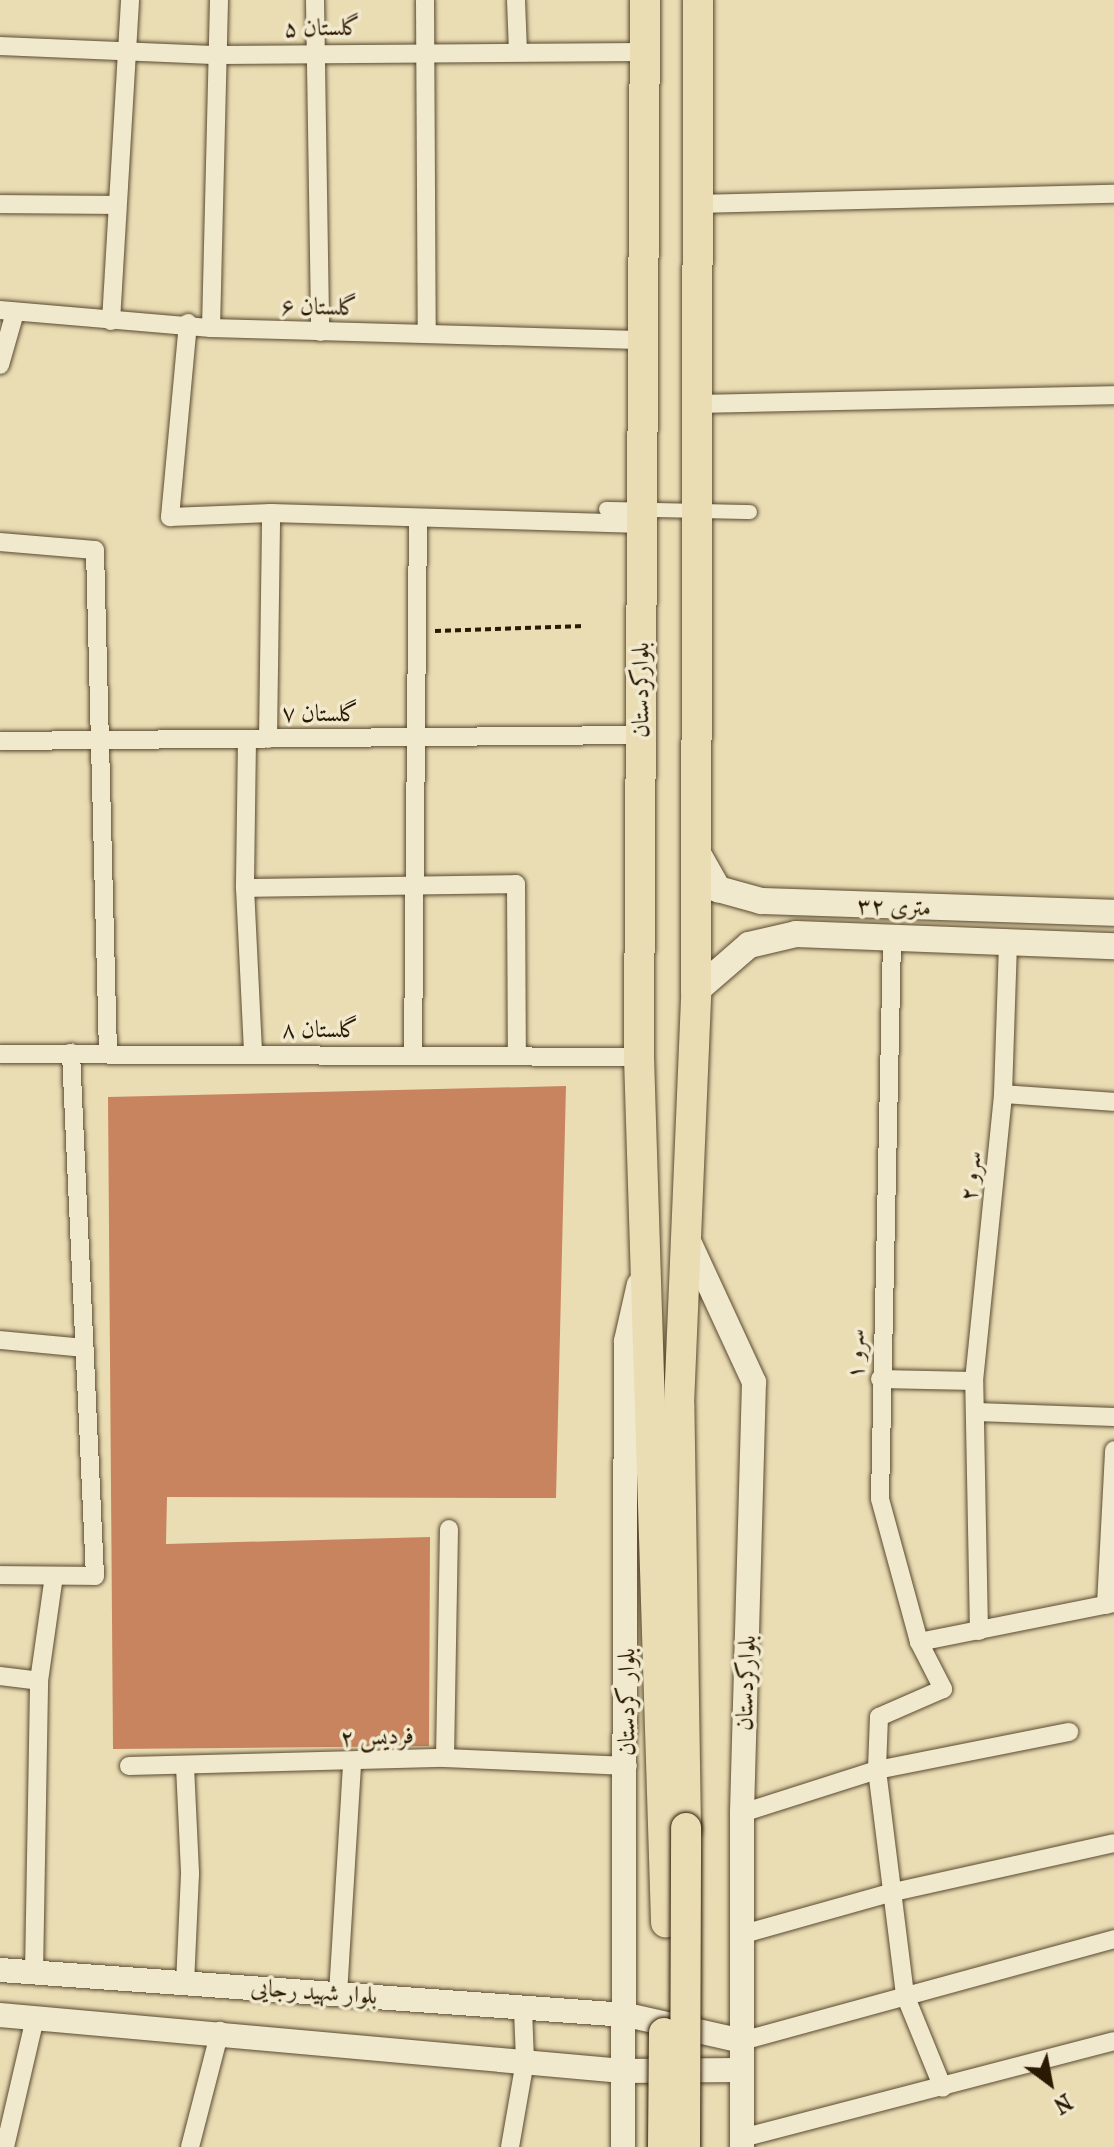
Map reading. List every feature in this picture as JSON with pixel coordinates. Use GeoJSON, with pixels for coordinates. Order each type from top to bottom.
{"type":"FeatureCollection","features":[{"type":"Feature","properties":{"kind":"main road","name":"بلوارکردستان"},"geometry":{"type":"LineString","coordinates":[[645,0],[638,340],[641,517],[639,1057],[666,1923],[663,2147]]}},
{"type":"Feature","properties":{"kind":"main road","name":"بلوارکردستان"},"geometry":{"type":"LineString","coordinates":[[685,2147],[686,1828],[679,1405],[696,991],[694,404],[698,0]]}},
{"type":"Feature","properties":{"kind":"main road","name":"۳۲ متری"},"geometry":{"type":"LineString","coordinates":[[697,852],[718,889],[761,901],[1114,913]]}},
{"type":"Feature","properties":{"kind":"main road","name":"۳۲ متری"},"geometry":{"type":"LineString","coordinates":[[696,991],[749,945],[796,934],[1008,945],[1114,946]]}},
{"type":"Feature","properties":{"kind":"street"},"geometry":{"type":"LineString","coordinates":[[111,321],[115,205],[130,48],[130,0]]}},
{"type":"Feature","properties":{"kind":"street"},"geometry":{"type":"LineString","coordinates":[[211,328],[219,0]]}},
{"type":"Feature","properties":{"kind":"street"},"geometry":{"type":"LineString","coordinates":[[315,0],[320,332]]}},
{"type":"Feature","properties":{"kind":"street"},"geometry":{"type":"LineString","coordinates":[[425,0],[427,330]]}},
{"type":"Feature","properties":{"kind":"street"},"geometry":{"type":"LineString","coordinates":[[516,0],[518,51]]}},
{"type":"Feature","properties":{"kind":"street","name":"گلستان ۵"},"geometry":{"type":"LineString","coordinates":[[0,46],[130,48],[219,55],[314,51],[644,52]]}},
{"type":"Feature","properties":{"kind":"street"},"geometry":{"type":"LineString","coordinates":[[695,204],[1114,194]]}},
{"type":"Feature","properties":{"kind":"street"},"geometry":{"type":"LineString","coordinates":[[0,204],[115,205]]}},
{"type":"Feature","properties":{"kind":"street"},"geometry":{"type":"LineString","coordinates":[[0,365],[7,313]]}},
{"type":"Feature","properties":{"kind":"street","name":"گلستان ۶"},"geometry":{"type":"LineString","coordinates":[[7,313],[188,323],[211,328],[320,332],[427,330],[638,340]]}},
{"type":"Feature","properties":{"kind":"street"},"geometry":{"type":"LineString","coordinates":[[188,323],[170,517],[271,513],[418,518],[641,517],[694,511],[750,512]]}},
{"type":"Feature","properties":{"kind":"street"},"geometry":{"type":"LineString","coordinates":[[694,404],[1114,395]]}},
{"type":"Feature","properties":{"kind":"street"},"geometry":{"type":"LineString","coordinates":[[606,509],[641,517]]}},
{"type":"Feature","properties":{"kind":"street"},"geometry":{"type":"LineString","coordinates":[[268,739],[271,513]]}},
{"type":"Feature","properties":{"kind":"street"},"geometry":{"type":"LineString","coordinates":[[413,1054],[418,518]]}},
{"type":"Feature","properties":{"kind":"street"},"geometry":{"type":"LineString","coordinates":[[0,542],[95,550],[108,1052]]}},
{"type":"Feature","properties":{"kind":"street","name":"گلستان ۷"},"geometry":{"type":"LineString","coordinates":[[0,741],[641,735]]}},
{"type":"Feature","properties":{"kind":"street"},"geometry":{"type":"LineString","coordinates":[[247,739],[245,888],[253,1054]]}},
{"type":"Feature","properties":{"kind":"street"},"geometry":{"type":"LineString","coordinates":[[245,888],[516,884],[517,1053]]}},
{"type":"Feature","properties":{"kind":"street","name":"سرو ۱"},"geometry":{"type":"LineString","coordinates":[[877,1770],[879,1717],[943,1689],[919,1642],[880,1499],[880,1379],[892,939]]}},
{"type":"Feature","properties":{"kind":"street","name":"سرو ۲"},"geometry":{"type":"LineString","coordinates":[[979,1631],[974,1381],[1003,1094],[1008,945]]}},
{"type":"Feature","properties":{"kind":"street"},"geometry":{"type":"LineString","coordinates":[[0,1575],[95,1576],[71,1053]]}},
{"type":"Feature","properties":{"kind":"street","name":"گلستان ۸"},"geometry":{"type":"LineString","coordinates":[[0,1054],[517,1053],[639,1057]]}},
{"type":"Feature","properties":{"kind":"street"},"geometry":{"type":"LineString","coordinates":[[1003,1094],[1114,1102]]}},
{"type":"Feature","properties":{"kind":"street","name":"بلوارکردستان"},"geometry":{"type":"LineString","coordinates":[[685,1233],[754,1382],[742,1813],[746,1882],[740,1935],[742,2142]]}},
{"type":"Feature","properties":{"kind":"street","name":"بلوار کردستان"},"geometry":{"type":"LineString","coordinates":[[623,2147],[628,1766],[626,1341],[646,1259]]}},
{"type":"Feature","properties":{"kind":"street"},"geometry":{"type":"LineString","coordinates":[[0,1340],[84,1348]]}},
{"type":"Feature","properties":{"kind":"street"},"geometry":{"type":"LineString","coordinates":[[880,1379],[974,1381]]}},
{"type":"Feature","properties":{"kind":"street"},"geometry":{"type":"LineString","coordinates":[[977,1412],[1114,1417]]}},
{"type":"Feature","properties":{"kind":"street"},"geometry":{"type":"LineString","coordinates":[[919,1642],[1110,1604],[1114,1450]]}},
{"type":"Feature","properties":{"kind":"street"},"geometry":{"type":"LineString","coordinates":[[445,1758],[449,1529]]}},
{"type":"Feature","properties":{"kind":"street"},"geometry":{"type":"LineString","coordinates":[[34,1974],[39,1681],[54,1576]]}},
{"type":"Feature","properties":{"kind":"street"},"geometry":{"type":"LineString","coordinates":[[0,1676],[39,1681]]}},
{"type":"Feature","properties":{"kind":"street"},"geometry":{"type":"LineString","coordinates":[[742,1813],[877,1770],[1069,1732]]}},
{"type":"Feature","properties":{"kind":"street","name":"فردیس ۲"},"geometry":{"type":"LineString","coordinates":[[129,1766],[445,1758],[628,1766]]}},
{"type":"Feature","properties":{"kind":"street"},"geometry":{"type":"LineString","coordinates":[[338,1994],[352,1762]]}},
{"type":"Feature","properties":{"kind":"street"},"geometry":{"type":"LineString","coordinates":[[185,1766],[190,1874],[185,1983]]}},
{"type":"Feature","properties":{"kind":"street"},"geometry":{"type":"LineString","coordinates":[[877,1770],[889,1893],[905,1995],[943,2088]]}},
{"type":"Feature","properties":{"kind":"street"},"geometry":{"type":"LineString","coordinates":[[740,1935],[889,1893],[1114,1843]]}},
{"type":"Feature","properties":{"kind":"street"},"geometry":{"type":"LineString","coordinates":[[742,2041],[1114,1939]]}},
{"type":"Feature","properties":{"kind":"street","name":"بلوار شهید رجایی"},"geometry":{"type":"LineString","coordinates":[[0,1970],[627,2015],[742,2041]]}},
{"type":"Feature","properties":{"kind":"street"},"geometry":{"type":"LineString","coordinates":[[510,2147],[525,2061],[523,2008]]}},
{"type":"Feature","properties":{"kind":"street","name":"بلوار شهید رجایی"},"geometry":{"type":"LineString","coordinates":[[0,2015],[220,2031],[622,2071],[741,2070]]}},
{"type":"Feature","properties":{"kind":"street"},"geometry":{"type":"LineString","coordinates":[[5,2147],[35,2018]]}},
{"type":"Feature","properties":{"kind":"street"},"geometry":{"type":"LineString","coordinates":[[190,2147],[220,2031]]}},
{"type":"Feature","properties":{"kind":"street"},"geometry":{"type":"LineString","coordinates":[[742,2142],[1114,2041]]}},
{"type":"Feature","properties":{"kind":"path"},"geometry":{"type":"LineString","coordinates":[[417,632],[585,626]]}},
{"type":"Feature","properties":{"kind":"building"},"geometry":{"type":"Polygon","coordinates":[[[566,1086],[556,1498],[167,1497],[166,1544],[430,1537],[429,1746],[113,1749],[108,1097],[566,1086]]]}}]}
